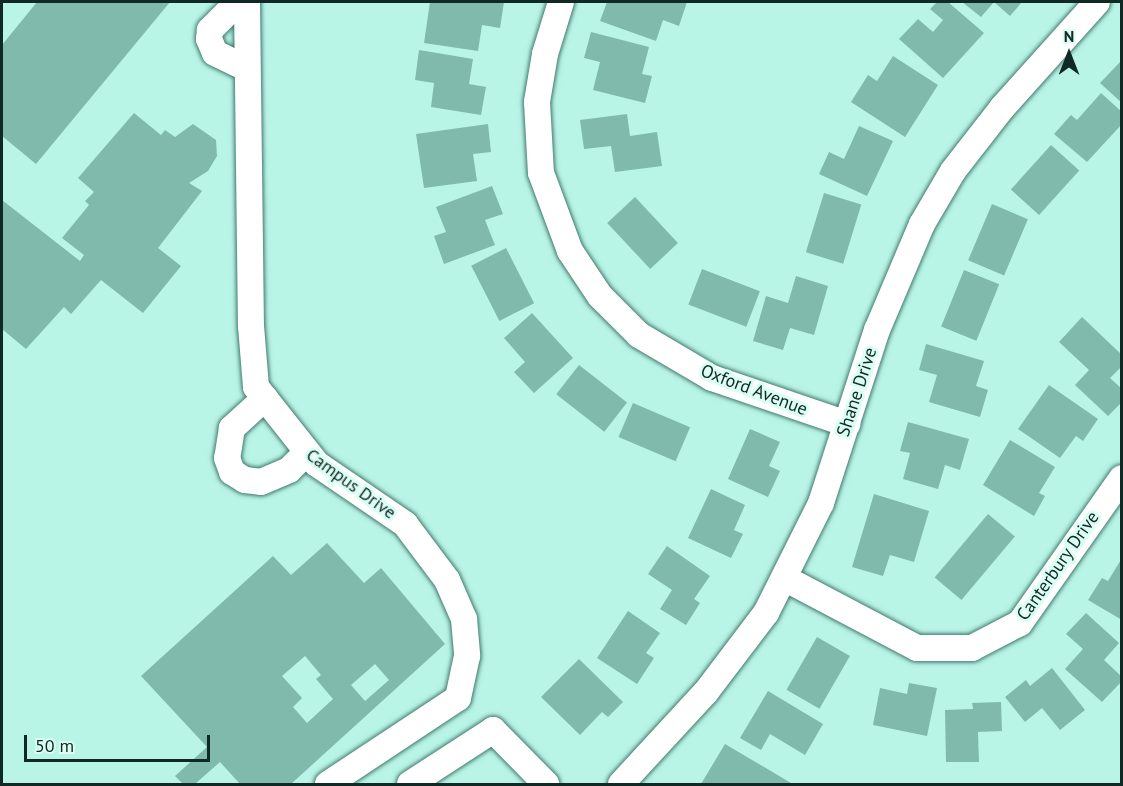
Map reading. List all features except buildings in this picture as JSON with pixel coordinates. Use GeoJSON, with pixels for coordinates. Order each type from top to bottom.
{"type":"FeatureCollection","features":[{"type":"Feature","properties":{"kind":"street"},"geometry":{"type":"LineString","coordinates":[[238,2],[210,30],[209,39],[215,53],[246,68]]}},
{"type":"Feature","properties":{"kind":"street","name":"Campus Drive"},"geometry":{"type":"LineString","coordinates":[[247,2],[250,326],[256,387],[306,453],[405,524],[447,580],[464,619],[467,656],[458,698],[328,784]]}},
{"type":"Feature","properties":{"kind":"street","name":"Oxford Avenue"},"geometry":{"type":"LineString","coordinates":[[561,2],[545,54],[537,102],[541,173],[570,251],[600,296],[639,335],[712,378],[847,424]]}},
{"type":"Feature","properties":{"kind":"street","name":"Shane Drive"},"geometry":{"type":"LineString","coordinates":[[621,784],[706,692],[786,579],[821,504],[896,277],[922,224],[953,171],[1002,108],[1097,2]]}},
{"type":"Feature","properties":{"kind":"street"},"geometry":{"type":"LineString","coordinates":[[265,398],[231,428],[227,458],[232,472],[245,480],[261,482],[290,470],[306,453]]}},
{"type":"Feature","properties":{"kind":"street","name":"Canterbury Drive"},"geometry":{"type":"LineString","coordinates":[[786,579],[917,648],[972,648],[1020,623],[1119,486]]}},
{"type":"Feature","properties":{"kind":"street"},"geometry":{"type":"LineString","coordinates":[[410,784],[493,730],[546,784]]}}]}
